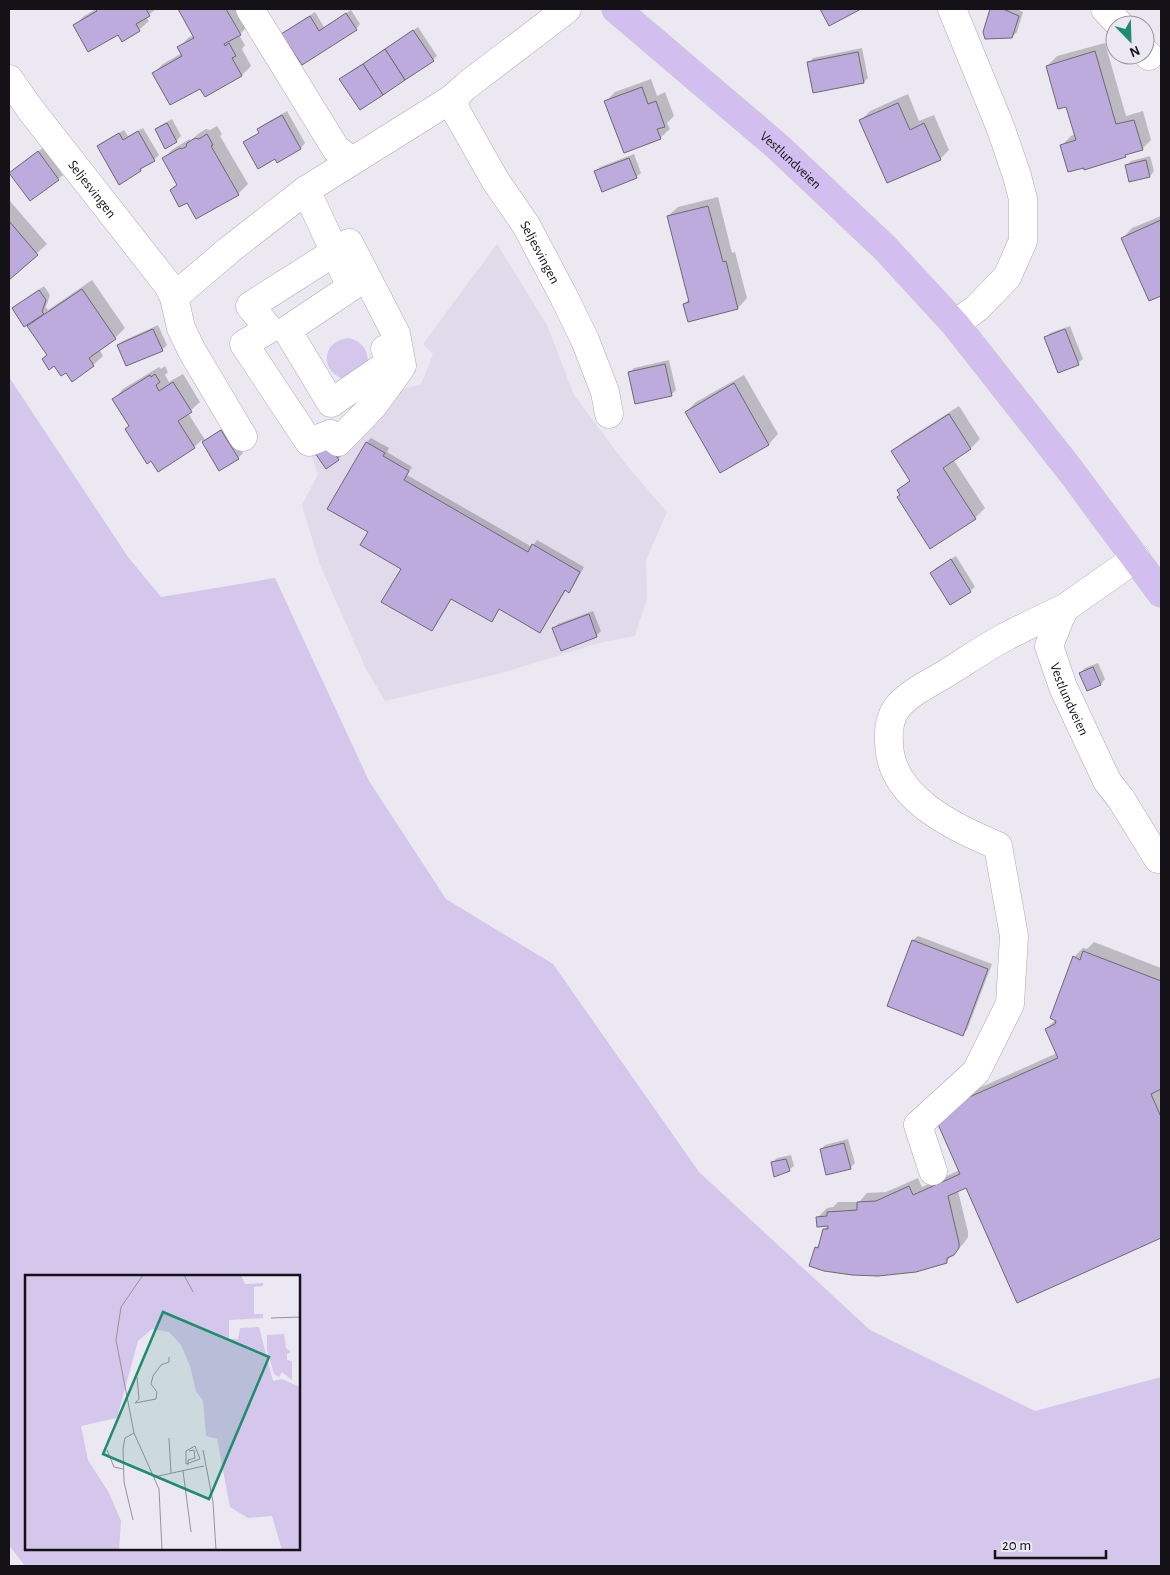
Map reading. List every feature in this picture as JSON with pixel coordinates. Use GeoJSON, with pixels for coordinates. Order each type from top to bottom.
{"type":"FeatureCollection","features":[{"type":"Feature","properties":{"kind":"main road","name":"Vestlundveien"},"geometry":{"type":"LineString","coordinates":[[616,9],[778,147],[885,248],[955,324],[1070,470],[1161,593]]}},
{"type":"Feature","properties":{"kind":"street"},"geometry":{"type":"LineString","coordinates":[[250,9],[336,149],[351,160]]}},
{"type":"Feature","properties":{"kind":"street"},"geometry":{"type":"LineString","coordinates":[[174,297],[229,250],[306,190],[351,160],[453,98],[567,9]]}},
{"type":"Feature","properties":{"kind":"street"},"geometry":{"type":"LineString","coordinates":[[952,9],[1001,129],[1017,176],[1023,199],[1024,242],[1007,277],[977,308],[955,324]]}},
{"type":"Feature","properties":{"kind":"street","name":"Seljesvingen"},"geometry":{"type":"LineString","coordinates":[[9,79],[30,109],[168,285],[174,297],[180,328],[243,438]]}},
{"type":"Feature","properties":{"kind":"street","name":"Seljesvingen"},"geometry":{"type":"LineString","coordinates":[[453,98],[456,111],[496,180],[526,225],[563,295],[605,392],[609,414]]}},
{"type":"Feature","properties":{"kind":"street"},"geometry":{"type":"LineString","coordinates":[[306,190],[351,287]]}},
{"type":"Feature","properties":{"kind":"street"},"geometry":{"type":"LineString","coordinates":[[349,243],[396,334],[402,366],[374,406],[338,442],[330,434],[309,442],[244,344],[269,329],[250,306],[335,253],[349,243]]}},
{"type":"Feature","properties":{"kind":"street"},"geometry":{"type":"LineString","coordinates":[[933,1171],[918,1125],[976,1072],[1010,1004],[1014,936],[998,846],[943,820],[911,795],[894,769],[889,749],[888,725],[896,709],[912,693],[1006,637],[1065,608],[1136,558]]}},
{"type":"Feature","properties":{"kind":"street","name":"Vestlundveien"},"geometry":{"type":"LineString","coordinates":[[1065,608],[1049,646],[1063,687],[1107,781],[1121,799],[1158,859]]}},
{"type":"Feature","properties":{"kind":"shaded area"},"geometry":{"type":"Polygon","coordinates":[[[497,244],[547,325],[574,395],[628,467],[667,512],[646,560],[647,598],[635,636],[603,642],[498,674],[385,701],[366,669],[320,565],[302,505],[318,474],[308,446],[400,390],[421,384],[433,354],[423,344],[497,244]]]}},
{"type":"Feature","properties":{"kind":"shaded area"},"geometry":{"type":"Polygon","coordinates":[[[349,338],[361,344],[367,354],[368,363],[348,380],[332,372],[327,358],[328,351],[333,345],[339,340],[349,338]]]}},
{"type":"Feature","properties":{"kind":"shaded area"},"geometry":{"type":"Polygon","coordinates":[[[9,377],[128,557],[161,597],[275,578],[369,781],[446,899],[553,964],[699,1172],[870,1330],[1035,1411],[1161,1377],[1161,1566],[25,1566],[9,1545],[9,377]]]}},
{"type":"Feature","properties":{"kind":"building"},"geometry":{"type":"Polygon","coordinates":[[[95,9],[146,9],[150,16],[136,24],[140,31],[122,42],[118,35],[88,52],[73,25],[97,11],[95,9]]]}},
{"type":"Feature","properties":{"kind":"building"},"geometry":{"type":"Polygon","coordinates":[[[178,9],[226,9],[241,35],[224,44],[225,46],[229,43],[236,56],[232,58],[242,76],[205,97],[200,89],[170,105],[152,73],[182,56],[177,47],[194,38],[178,9]]]}},
{"type":"Feature","properties":{"kind":"building"},"geometry":{"type":"Polygon","coordinates":[[[820,9],[861,9],[829,26],[820,9]]]}},
{"type":"Feature","properties":{"kind":"building"},"geometry":{"type":"Polygon","coordinates":[[[990,9],[1003,9],[1019,16],[1012,38],[985,39],[983,32],[990,9]]]}},
{"type":"Feature","properties":{"kind":"building"},"geometry":{"type":"Polygon","coordinates":[[[346,13],[357,30],[302,65],[281,34],[310,16],[319,31],[346,13]]]}},
{"type":"Feature","properties":{"kind":"building"},"geometry":{"type":"Polygon","coordinates":[[[413,30],[434,61],[405,80],[385,49],[413,30]]]}},
{"type":"Feature","properties":{"kind":"building"},"geometry":{"type":"Polygon","coordinates":[[[385,49],[405,80],[383,95],[363,64],[385,49]]]}},
{"type":"Feature","properties":{"kind":"building"},"geometry":{"type":"Polygon","coordinates":[[[1095,51],[1116,124],[1134,120],[1143,150],[1084,170],[1084,168],[1068,172],[1060,145],[1076,140],[1066,107],[1058,109],[1046,66],[1095,51]]]}},
{"type":"Feature","properties":{"kind":"building"},"geometry":{"type":"Polygon","coordinates":[[[858,52],[864,83],[813,93],[807,62],[858,52]]]}},
{"type":"Feature","properties":{"kind":"building"},"geometry":{"type":"Polygon","coordinates":[[[363,64],[383,95],[360,110],[339,79],[363,64]]]}},
{"type":"Feature","properties":{"kind":"building"},"geometry":{"type":"Polygon","coordinates":[[[642,87],[648,104],[656,101],[665,127],[657,129],[661,139],[624,153],[604,101],[642,87]]]}},
{"type":"Feature","properties":{"kind":"building"},"geometry":{"type":"Polygon","coordinates":[[[898,103],[910,130],[924,123],[941,160],[887,183],[859,120],[898,103]]]}},
{"type":"Feature","properties":{"kind":"building"},"geometry":{"type":"Polygon","coordinates":[[[282,115],[301,149],[277,163],[275,159],[258,169],[243,142],[259,133],[257,129],[282,115]]]}},
{"type":"Feature","properties":{"kind":"building"},"geometry":{"type":"Polygon","coordinates":[[[167,123],[177,142],[165,149],[155,129],[167,123]]]}},
{"type":"Feature","properties":{"kind":"building"},"geometry":{"type":"Polygon","coordinates":[[[138,131],[155,161],[140,169],[141,171],[119,185],[97,146],[119,133],[123,140],[138,131]]]}},
{"type":"Feature","properties":{"kind":"building"},"geometry":{"type":"Polygon","coordinates":[[[207,134],[213,145],[211,146],[239,195],[196,219],[187,203],[179,207],[170,190],[177,185],[162,158],[180,148],[186,147],[187,143],[195,138],[199,139],[207,134]]]}},
{"type":"Feature","properties":{"kind":"building"},"geometry":{"type":"Polygon","coordinates":[[[38,151],[59,180],[30,201],[9,173],[38,151]]]}},
{"type":"Feature","properties":{"kind":"building"},"geometry":{"type":"Polygon","coordinates":[[[629,158],[637,178],[602,192],[594,171],[629,158]]]}},
{"type":"Feature","properties":{"kind":"building"},"geometry":{"type":"Polygon","coordinates":[[[1146,160],[1150,177],[1129,182],[1125,165],[1146,160]]]}},
{"type":"Feature","properties":{"kind":"building"},"geometry":{"type":"Polygon","coordinates":[[[708,206],[723,262],[726,261],[738,309],[688,322],[683,304],[689,302],[667,216],[708,206]]]}},
{"type":"Feature","properties":{"kind":"building"},"geometry":{"type":"Polygon","coordinates":[[[1161,220],[1161,296],[1149,301],[1121,238],[1161,220]]]}},
{"type":"Feature","properties":{"kind":"building"},"geometry":{"type":"Polygon","coordinates":[[[9,221],[38,255],[9,280],[9,221]]]}},
{"type":"Feature","properties":{"kind":"building"},"geometry":{"type":"Polygon","coordinates":[[[82,289],[116,339],[89,358],[94,366],[72,382],[66,373],[61,376],[54,366],[49,370],[42,359],[47,355],[27,326],[82,289]]]}},
{"type":"Feature","properties":{"kind":"building"},"geometry":{"type":"Polygon","coordinates":[[[39,290],[46,300],[42,312],[44,314],[24,327],[12,308],[39,290]]]}},
{"type":"Feature","properties":{"kind":"building"},"geometry":{"type":"Polygon","coordinates":[[[153,329],[163,351],[126,366],[117,345],[153,329]]]}},
{"type":"Feature","properties":{"kind":"building"},"geometry":{"type":"Polygon","coordinates":[[[1065,329],[1079,365],[1058,373],[1044,337],[1065,329]]]}},
{"type":"Feature","properties":{"kind":"building"},"geometry":{"type":"Polygon","coordinates":[[[665,364],[672,396],[635,404],[628,372],[665,364]]]}},
{"type":"Feature","properties":{"kind":"building"},"geometry":{"type":"Polygon","coordinates":[[[155,374],[160,382],[156,385],[159,391],[173,382],[192,412],[178,421],[195,448],[158,472],[151,461],[147,464],[125,429],[129,426],[112,399],[150,375],[151,377],[155,374]]]}},
{"type":"Feature","properties":{"kind":"building"},"geometry":{"type":"Polygon","coordinates":[[[734,383],[769,445],[720,473],[685,412],[734,383]]]}},
{"type":"Feature","properties":{"kind":"building"},"geometry":{"type":"Polygon","coordinates":[[[949,414],[971,449],[943,468],[976,519],[930,549],[897,497],[900,495],[897,490],[910,481],[891,451],[949,414]]]}},
{"type":"Feature","properties":{"kind":"building"},"geometry":{"type":"Polygon","coordinates":[[[221,430],[239,459],[219,471],[202,442],[221,430]]]}},
{"type":"Feature","properties":{"kind":"building"},"geometry":{"type":"Polygon","coordinates":[[[326,441],[339,460],[326,469],[313,450],[326,441]]]}},
{"type":"Feature","properties":{"kind":"building"},"geometry":{"type":"Polygon","coordinates":[[[366,442],[385,453],[383,456],[409,471],[404,480],[528,552],[532,544],[580,572],[569,593],[565,590],[540,633],[499,609],[492,622],[451,599],[432,631],[381,602],[401,569],[360,545],[368,532],[327,509],[366,442]]]}},
{"type":"Feature","properties":{"kind":"building"},"geometry":{"type":"Polygon","coordinates":[[[951,559],[971,592],[950,605],[930,573],[951,559]]]}},
{"type":"Feature","properties":{"kind":"building"},"geometry":{"type":"Polygon","coordinates":[[[589,614],[597,637],[561,651],[552,628],[589,614]]]}},
{"type":"Feature","properties":{"kind":"building"},"geometry":{"type":"Polygon","coordinates":[[[1093,667],[1101,685],[1087,691],[1079,673],[1093,667]]]}},
{"type":"Feature","properties":{"kind":"building"},"geometry":{"type":"Polygon","coordinates":[[[912,940],[988,969],[963,1036],[887,1006],[912,940]]]}},
{"type":"Feature","properties":{"kind":"building"},"geometry":{"type":"Polygon","coordinates":[[[1083,951],[1161,981],[1161,1089],[1151,1094],[1161,1117],[1161,1238],[1017,1303],[966,1188],[948,1196],[959,1248],[954,1255],[947,1258],[947,1263],[916,1272],[878,1276],[824,1271],[809,1266],[815,1247],[818,1248],[823,1229],[828,1229],[828,1226],[817,1227],[816,1217],[827,1216],[827,1212],[857,1210],[857,1202],[876,1201],[909,1186],[913,1195],[960,1174],[933,1113],[1058,1058],[1045,1029],[1055,1024],[1056,1021],[1050,1018],[1073,956],[1080,960],[1083,951]]]}},
{"type":"Feature","properties":{"kind":"building"},"geometry":{"type":"Polygon","coordinates":[[[844,1143],[851,1169],[826,1175],[820,1149],[844,1143]]]}},
{"type":"Feature","properties":{"kind":"building"},"geometry":{"type":"Polygon","coordinates":[[[786,1159],[790,1171],[774,1177],[771,1162],[786,1159]]]}}]}
